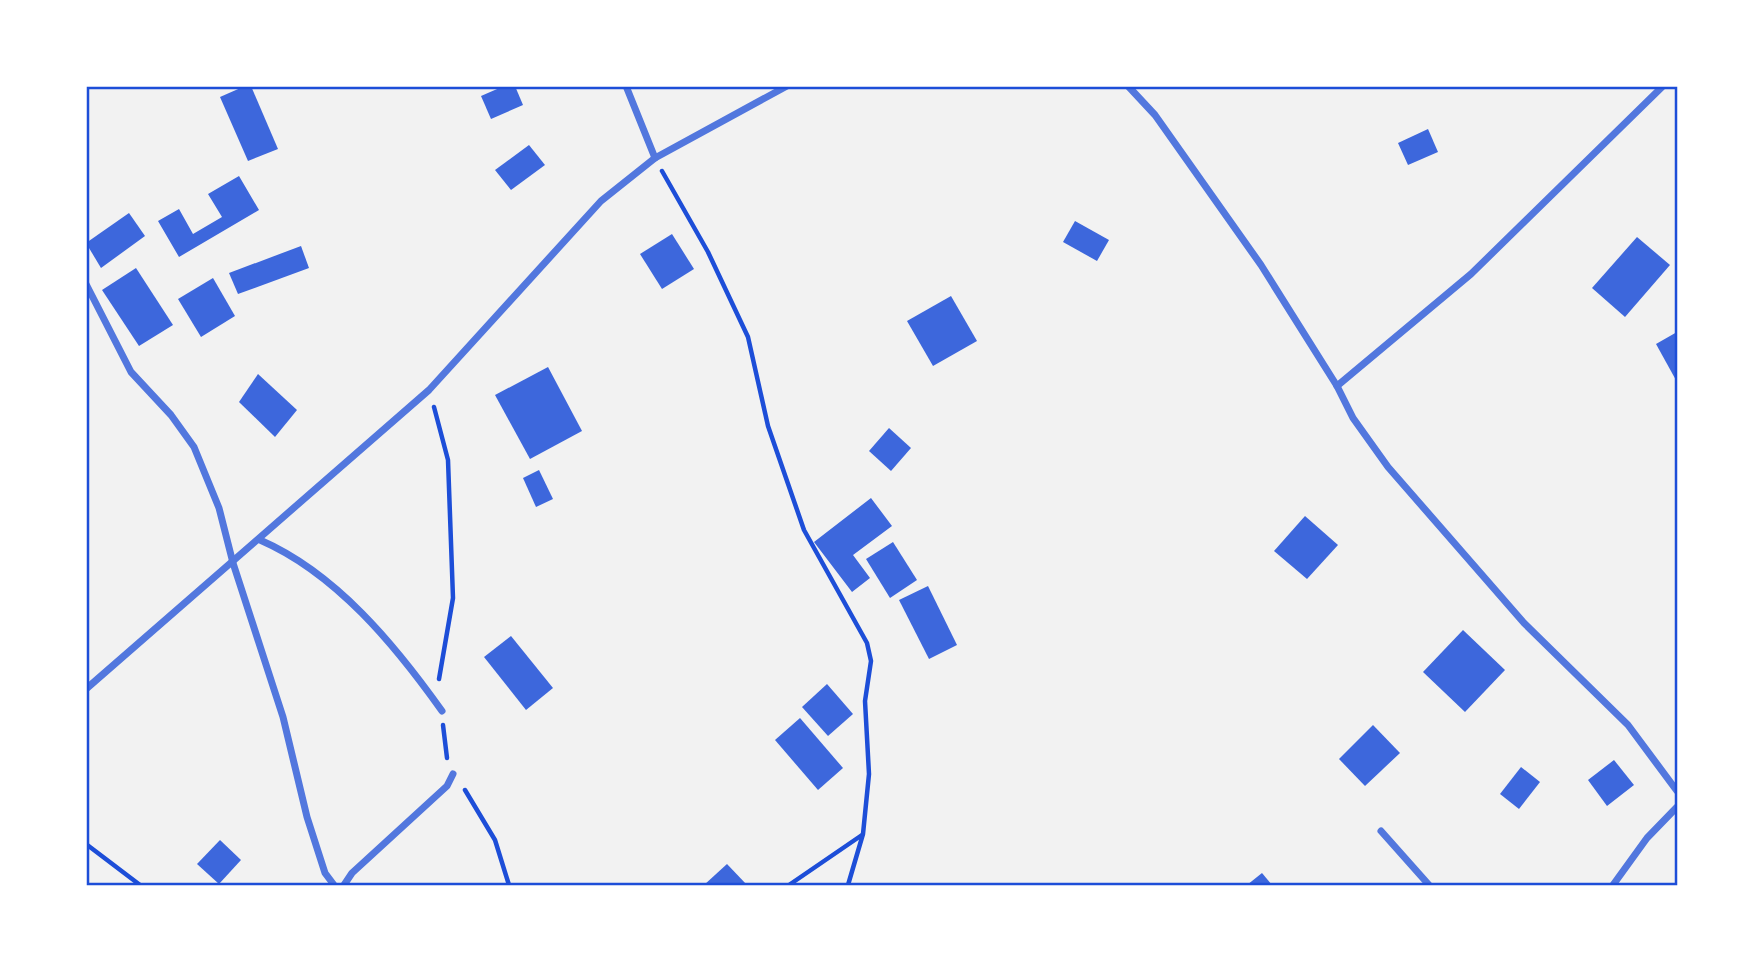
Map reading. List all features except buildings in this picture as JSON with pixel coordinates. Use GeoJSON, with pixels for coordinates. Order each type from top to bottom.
{"type":"FeatureCollection","features":[{"type":"Feature","properties":{"kind":"street"},"geometry":{"type":"LineString","coordinates":[[626,86],[655,158]]}},
{"type":"Feature","properties":{"kind":"street"},"geometry":{"type":"LineString","coordinates":[[86,689],[429,390],[601,201],[655,158],[787,86]]}},
{"type":"Feature","properties":{"kind":"street"},"geometry":{"type":"LineString","coordinates":[[1128,86],[1155,115],[1261,265],[1337,386],[1353,418],[1388,467],[1524,623],[1628,725],[1677,792]]}},
{"type":"Feature","properties":{"kind":"street"},"geometry":{"type":"LineString","coordinates":[[1337,386],[1471,274],[1663,86]]}},
{"type":"Feature","properties":{"kind":"street"},"geometry":{"type":"LineString","coordinates":[[86,284],[131,372],[171,415],[194,447],[219,508],[233,563],[283,718],[307,817],[325,873],[334,885]]}},
{"type":"Feature","properties":{"kind":"street"},"geometry":{"type":"LineString","coordinates":[[260,540],[289,553],[357,610],[413,671],[442,711]]}},
{"type":"Feature","properties":{"kind":"street"},"geometry":{"type":"LineString","coordinates":[[344,885],[352,873],[447,786],[453,774]]}},
{"type":"Feature","properties":{"kind":"street"},"geometry":{"type":"LineString","coordinates":[[1613,885],[1647,838],[1677,807]]}},
{"type":"Feature","properties":{"kind":"street"},"geometry":{"type":"LineString","coordinates":[[1381,831],[1429,885]]}},
{"type":"Feature","properties":{"kind":"path"},"geometry":{"type":"LineString","coordinates":[[655,158],[708,251],[748,337],[768,426],[804,530],[867,643],[871,661],[865,701],[869,774],[863,834],[848,885]]}},
{"type":"Feature","properties":{"kind":"path"},"geometry":{"type":"LineString","coordinates":[[429,390],[448,460],[453,598],[437,690],[442,711],[445,754],[453,774],[495,840],[509,885]]}},
{"type":"Feature","properties":{"kind":"path"},"geometry":{"type":"LineString","coordinates":[[789,885],[863,834]]}},
{"type":"Feature","properties":{"kind":"path"},"geometry":{"type":"LineString","coordinates":[[86,844],[140,885]]}}]}
